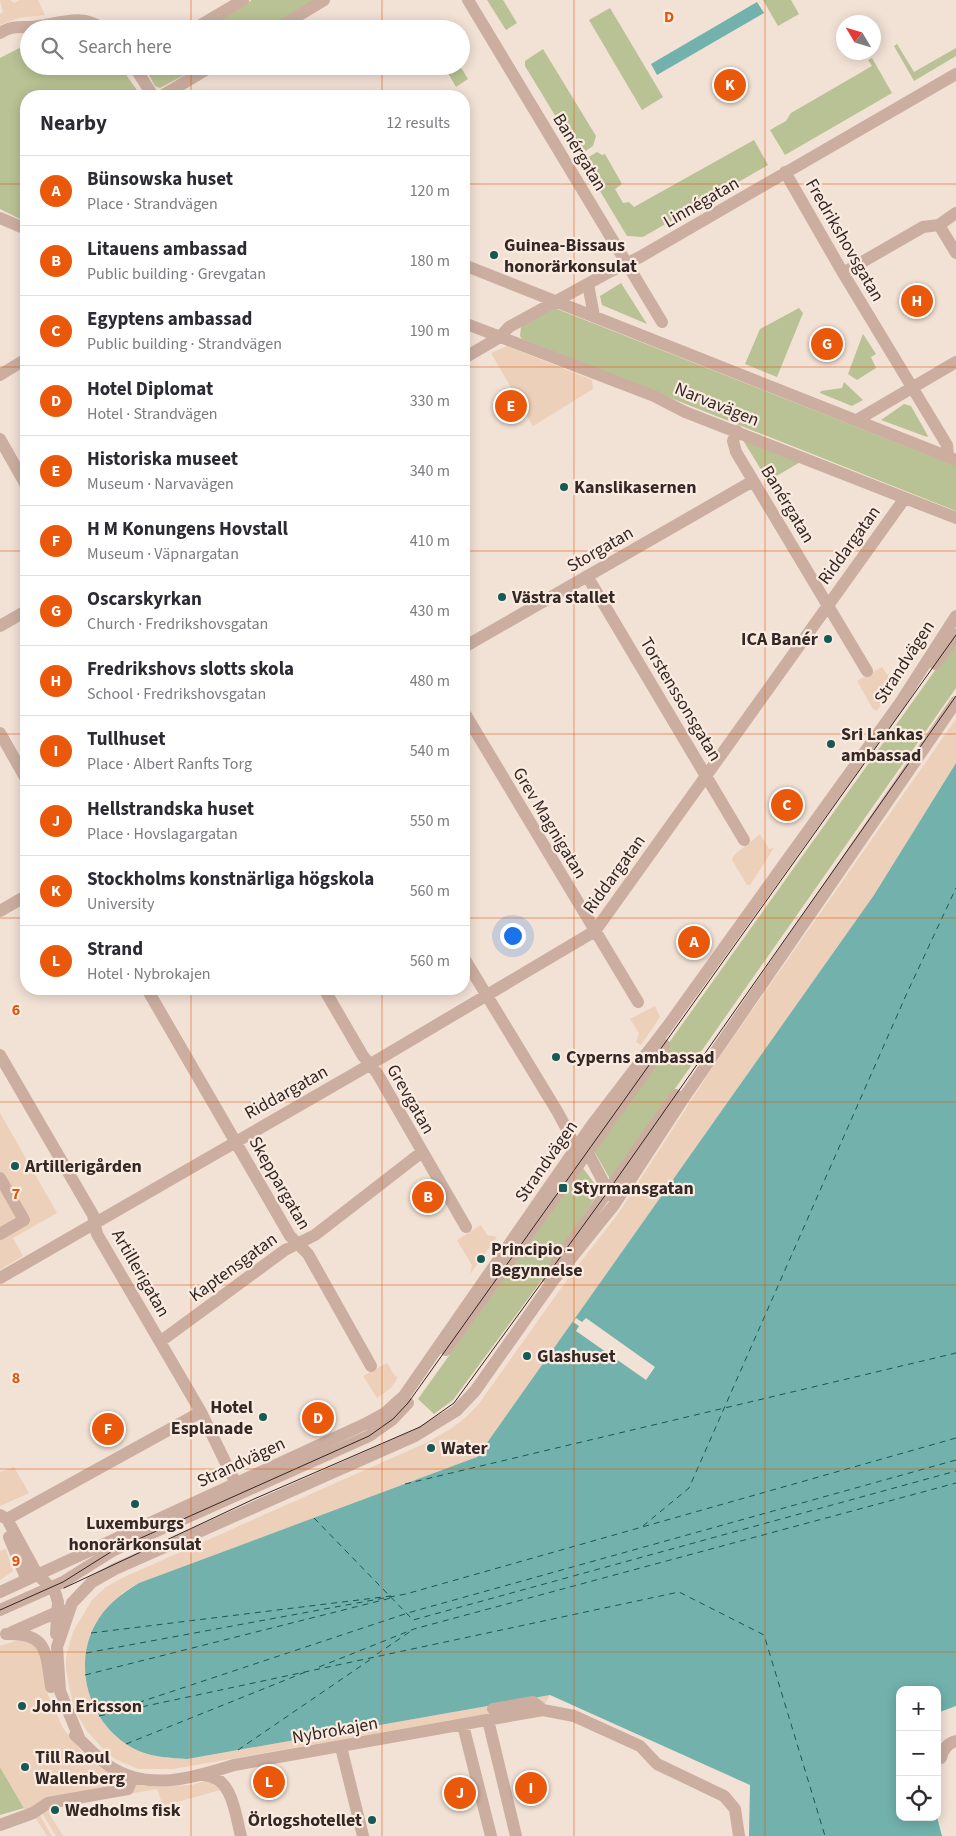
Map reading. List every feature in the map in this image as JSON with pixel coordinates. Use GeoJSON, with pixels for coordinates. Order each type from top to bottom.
{"type":"FeatureCollection","features":[{"type":"Feature","properties":{"kind":"street"},"geometry":{"type":"LineString","coordinates":[[209,20],[243,0]]}},
{"type":"Feature","properties":{"kind":"street"},"geometry":{"type":"LineString","coordinates":[[291,20],[324,0]]}},
{"type":"Feature","properties":{"kind":"street","name":"Banérgatan"},"geometry":{"type":"LineString","coordinates":[[468,0],[662,322]]}},
{"type":"Feature","properties":{"kind":"street"},"geometry":{"type":"LineString","coordinates":[[0,33],[13,26],[20,26]]}},
{"type":"Feature","properties":{"kind":"street","name":"Linnégatan"},"geometry":{"type":"LineString","coordinates":[[470,354],[500,337],[509,327],[626,264],[956,74]]}},
{"type":"Feature","properties":{"kind":"street"},"geometry":{"type":"LineString","coordinates":[[140,75],[149,90]]}},
{"type":"Feature","properties":{"kind":"street"},"geometry":{"type":"LineString","coordinates":[[172,90],[197,75]]}},
{"type":"Feature","properties":{"kind":"street","name":"Fredrikshovsgatan"},"geometry":{"type":"LineString","coordinates":[[786,172],[843,273],[913,387],[952,458]]}},
{"type":"Feature","properties":{"kind":"street"},"geometry":{"type":"LineString","coordinates":[[843,273],[923,227],[939,225],[956,213]]}},
{"type":"Feature","properties":{"kind":"street"},"geometry":{"type":"LineString","coordinates":[[0,218],[20,227]]}},
{"type":"Feature","properties":{"kind":"street"},"geometry":{"type":"LineString","coordinates":[[939,225],[956,253]]}},
{"type":"Feature","properties":{"kind":"street","name":"Narvavägen"},"geometry":{"type":"LineString","coordinates":[[470,267],[952,458]]}},
{"type":"Feature","properties":{"kind":"street"},"geometry":{"type":"LineString","coordinates":[[588,284],[594,316]]}},
{"type":"Feature","properties":{"kind":"street","name":"Narvavägen"},"geometry":{"type":"LineString","coordinates":[[470,325],[956,518]]}},
{"type":"Feature","properties":{"kind":"street"},"geometry":{"type":"LineString","coordinates":[[857,420],[956,362]]}},
{"type":"Feature","properties":{"kind":"street"},"geometry":{"type":"LineString","coordinates":[[0,375],[20,363]]}},
{"type":"Feature","properties":{"kind":"street","name":"Banérgatan"},"geometry":{"type":"LineString","coordinates":[[737,431],[733,441],[736,452],[867,671]]}},
{"type":"Feature","properties":{"kind":"street"},"geometry":{"type":"LineString","coordinates":[[0,439],[20,474]]}},
{"type":"Feature","properties":{"kind":"street","name":"Storgatan"},"geometry":{"type":"LineString","coordinates":[[470,644],[753,481]]}},
{"type":"Feature","properties":{"kind":"street","name":"Riddargatan"},"geometry":{"type":"LineString","coordinates":[[0,1278],[96,1225],[236,1141],[487,996],[594,931],[905,498]]}},
{"type":"Feature","properties":{"kind":"street","name":"Torstenssonsgatan"},"geometry":{"type":"LineString","coordinates":[[587,576],[744,840]]}},
{"type":"Feature","properties":{"kind":"street"},"geometry":{"type":"LineString","coordinates":[[0,626],[20,615]]}},
{"type":"Feature","properties":{"kind":"street","name":"Strandvägen"},"geometry":{"type":"LineString","coordinates":[[53,1589],[114,1550],[369,1436],[393,1419],[408,1403],[585,1147],[900,703],[956,616]]}},
{"type":"Feature","properties":{"kind":"street","name":"Strandvägen"},"geometry":{"type":"LineString","coordinates":[[31,1576],[365,1424],[395,1405],[404,1396],[574,1152],[585,1147],[956,635]]}},
{"type":"Feature","properties":{"kind":"street"},"geometry":{"type":"LineString","coordinates":[[0,1610],[53,1589],[420,1427],[443,1413],[454,1403],[470,1384],[609,1190],[956,696]]}},
{"type":"Feature","properties":{"kind":"street"},"geometry":{"type":"LineString","coordinates":[[3,1635],[57,1613],[71,1605],[92,1582],[115,1569],[433,1427],[456,1411],[474,1391],[552,1282],[614,1205],[683,1099],[956,702]]}},
{"type":"Feature","properties":{"kind":"street","name":"Grev Magnigatan"},"geometry":{"type":"LineString","coordinates":[[470,722],[638,1002]]}},
{"type":"Feature","properties":{"kind":"street"},"geometry":{"type":"LineString","coordinates":[[0,733],[20,768]]}},
{"type":"Feature","properties":{"kind":"street"},"geometry":{"type":"LineString","coordinates":[[0,911],[20,899]]}},
{"type":"Feature","properties":{"kind":"street"},"geometry":{"type":"LineString","coordinates":[[470,968],[557,1111],[570,1135],[574,1152]]}},
{"type":"Feature","properties":{"kind":"street","name":"Skeppargatan"},"geometry":{"type":"LineString","coordinates":[[151,995],[295,1244],[308,1254],[371,1366]]}},
{"type":"Feature","properties":{"kind":"street","name":"Grevgatan"},"geometry":{"type":"LineString","coordinates":[[328,995],[466,1227]]}},
{"type":"Feature","properties":{"kind":"street","name":"Artillerigatan"},"geometry":{"type":"LineString","coordinates":[[0,1055],[93,1215],[99,1238],[201,1412],[236,1484]]}},
{"type":"Feature","properties":{"kind":"street"},"geometry":{"type":"LineString","coordinates":[[552,1282],[563,1262],[608,1201],[609,1190],[569,1121],[557,1111]]}},
{"type":"Feature","properties":{"kind":"street","name":"Kaptensgatan"},"geometry":{"type":"LineString","coordinates":[[161,1341],[295,1244],[315,1235],[422,1152]]}},
{"type":"Feature","properties":{"kind":"street"},"geometry":{"type":"LineString","coordinates":[[0,1178],[24,1220],[0,1234]]}},
{"type":"Feature","properties":{"kind":"street"},"geometry":{"type":"LineString","coordinates":[[80,1740],[63,1703],[60,1691],[57,1647],[58,1602],[53,1589],[31,1576],[3,1516],[201,1412]]}},
{"type":"Feature","properties":{"kind":"street"},"geometry":{"type":"LineString","coordinates":[[0,1587],[31,1576]]}},
{"type":"Feature","properties":{"kind":"street"},"geometry":{"type":"LineString","coordinates":[[0,1592],[31,1576]]}},
{"type":"Feature","properties":{"kind":"street"},"geometry":{"type":"LineString","coordinates":[[0,1617],[53,1589]]}},
{"type":"Feature","properties":{"kind":"street"},"geometry":{"type":"LineString","coordinates":[[57,1647],[71,1605]]}},
{"type":"Feature","properties":{"kind":"street","name":"Nybrokajen"},"geometry":{"type":"LineString","coordinates":[[3,1635],[27,1634],[43,1646],[54,1702],[64,1722],[80,1740],[110,1766],[133,1777],[154,1781],[204,1775],[234,1765],[463,1725],[532,1702],[543,1710],[574,1716],[640,1746],[657,1764],[724,1796],[735,1809],[739,1836]]}},
{"type":"Feature","properties":{"kind":"street"},"geometry":{"type":"LineString","coordinates":[[491,1715],[516,1836]]}},
{"type":"Feature","properties":{"kind":"street"},"geometry":{"type":"LineString","coordinates":[[463,1725],[491,1836]]}},
{"type":"Feature","properties":{"kind":"street"},"geometry":{"type":"LineString","coordinates":[[941,1758],[943,1750],[949,1743],[956,1741]]}},
{"type":"Feature","properties":{"kind":"street"},"geometry":{"type":"LineString","coordinates":[[340,1747],[363,1836]]}},
{"type":"Feature","properties":{"kind":"street"},"geometry":{"type":"LineString","coordinates":[[204,1775],[213,1776],[227,1789],[241,1836]]}},
{"type":"Feature","properties":{"kind":"street"},"geometry":{"type":"LineString","coordinates":[[0,1825],[48,1803],[128,1788],[133,1777]]}},
{"type":"Feature","properties":{"kind":"green space"},"geometry":{"type":"Polygon","coordinates":[[[252,0],[316,0],[282,20],[218,20],[252,0]]]}},
{"type":"Feature","properties":{"kind":"green space"},"geometry":{"type":"Polygon","coordinates":[[[487,0],[503,0],[517,23],[506,30],[487,0]]]}},
{"type":"Feature","properties":{"kind":"green space"},"geometry":{"type":"Polygon","coordinates":[[[763,0],[791,0],[799,14],[778,26],[763,0]]]}},
{"type":"Feature","properties":{"kind":"green space"},"geometry":{"type":"Polygon","coordinates":[[[610,8],[663,97],[642,110],[589,20],[610,8]]]}},
{"type":"Feature","properties":{"kind":"green space"},"geometry":{"type":"Polygon","coordinates":[[[897,44],[914,72],[956,48],[956,56],[914,81],[894,46],[897,44]]]}},
{"type":"Feature","properties":{"kind":"green space"},"geometry":{"type":"Polygon","coordinates":[[[20,48],[20,75],[126,75],[137,90],[20,90],[20,219],[0,209],[0,58],[20,48]]]}},
{"type":"Feature","properties":{"kind":"green space"},"geometry":{"type":"Polygon","coordinates":[[[543,49],[596,136],[593,146],[579,155],[525,66],[525,61],[543,49]]]}},
{"type":"Feature","properties":{"kind":"green space"},"geometry":{"type":"Polygon","coordinates":[[[868,60],[873,60],[892,93],[785,155],[770,130],[786,121],[791,113],[872,66],[868,60]]]}},
{"type":"Feature","properties":{"kind":"green space"},"geometry":{"type":"Polygon","coordinates":[[[149,75],[184,75],[160,88],[155,86],[149,75]]]}},
{"type":"Feature","properties":{"kind":"green space"},"geometry":{"type":"Polygon","coordinates":[[[449,75],[466,75],[468,79],[456,87],[449,75]]]}},
{"type":"Feature","properties":{"kind":"green space"},"geometry":{"type":"Polygon","coordinates":[[[754,140],[768,165],[643,237],[627,236],[582,161],[597,152],[602,155],[605,154],[622,184],[615,189],[623,203],[629,202],[634,207],[754,140]]]}},
{"type":"Feature","properties":{"kind":"green space"},"geometry":{"type":"Polygon","coordinates":[[[621,283],[647,324],[602,305],[600,296],[621,283]]]}},
{"type":"Feature","properties":{"kind":"green space"},"geometry":{"type":"Polygon","coordinates":[[[799,308],[803,313],[777,377],[745,364],[760,329],[799,308]]]}},
{"type":"Feature","properties":{"kind":"green space"},"geometry":{"type":"Polygon","coordinates":[[[552,309],[557,309],[956,466],[956,511],[522,339],[520,336],[521,326],[552,309]]]}},
{"type":"Feature","properties":{"kind":"green space"},"geometry":{"type":"Polygon","coordinates":[[[863,334],[876,354],[871,357],[876,368],[857,380],[848,374],[863,334]]]}},
{"type":"Feature","properties":{"kind":"green space"},"geometry":{"type":"Polygon","coordinates":[[[844,382],[863,400],[852,406],[820,393],[821,391],[842,388],[844,382]]]}},
{"type":"Feature","properties":{"kind":"green space"},"geometry":{"type":"Polygon","coordinates":[[[904,404],[911,406],[927,437],[881,420],[904,404]]]}},
{"type":"Feature","properties":{"kind":"green space"},"geometry":{"type":"Polygon","coordinates":[[[741,437],[802,461],[768,481],[741,437]]]}},
{"type":"Feature","properties":{"kind":"green space"},"geometry":{"type":"Polygon","coordinates":[[[956,641],[956,688],[611,1180],[593,1149],[956,641]]]}},
{"type":"Feature","properties":{"kind":"green space"},"geometry":{"type":"Polygon","coordinates":[[[583,1168],[597,1187],[598,1194],[557,1255],[556,1261],[453,1400],[434,1414],[418,1399],[583,1168]]]}},
{"type":"Feature","properties":{"kind":"green space"},"geometry":{"type":"Polygon","coordinates":[[[0,1767],[24,1808],[0,1815],[0,1767]]]}},
{"type":"Feature","properties":{"kind":"shaded area"},"geometry":{"type":"Polygon","coordinates":[[[0,0],[10,0],[14,3],[20,0],[38,0],[45,15],[19,18],[0,25],[0,14],[3,12],[0,0]]]}},
{"type":"Feature","properties":{"kind":"shaded area"},"geometry":{"type":"Polygon","coordinates":[[[507,346],[592,380],[593,389],[533,426],[491,353],[507,346]]]}},
{"type":"Feature","properties":{"kind":"shaded area"},"geometry":{"type":"Polygon","coordinates":[[[882,667],[890,679],[897,682],[877,711],[873,709],[857,681],[882,667]]]}},
{"type":"Feature","properties":{"kind":"shaded area"},"geometry":{"type":"Polygon","coordinates":[[[956,719],[956,763],[874,895],[477,1457],[139,1583],[122,1593],[101,1616],[91,1633],[86,1653],[87,1685],[99,1716],[140,1751],[168,1758],[187,1759],[550,1695],[545,1704],[173,1769],[138,1769],[115,1759],[105,1751],[87,1731],[74,1709],[66,1670],[66,1657],[73,1632],[92,1600],[106,1587],[122,1578],[428,1442],[452,1428],[478,1405],[569,1277],[618,1214],[714,1065],[956,719]]]}},
{"type":"Feature","properties":{"kind":"shaded area"},"geometry":{"type":"Polygon","coordinates":[[[760,834],[769,849],[774,848],[750,885],[747,885],[732,860],[734,855],[760,834]]]}},
{"type":"Feature","properties":{"kind":"shaded area"},"geometry":{"type":"Polygon","coordinates":[[[655,1006],[660,1017],[641,1045],[636,1042],[639,1033],[630,1019],[655,1006]]]}},
{"type":"Feature","properties":{"kind":"shaded area","name":"Artillerigården"},"geometry":{"type":"Polygon","coordinates":[[[0,1113],[57,1213],[13,1238],[23,1256],[0,1270],[0,1113]]]}},
{"type":"Feature","properties":{"kind":"shaded area"},"geometry":{"type":"Polygon","coordinates":[[[481,1225],[487,1235],[497,1237],[470,1274],[472,1265],[457,1240],[481,1225]]]}},
{"type":"Feature","properties":{"kind":"shaded area"},"geometry":{"type":"Polygon","coordinates":[[[387,1363],[395,1376],[398,1377],[391,1388],[377,1398],[363,1376],[387,1363]]]}},
{"type":"Feature","properties":{"kind":"shaded area"},"geometry":{"type":"Polygon","coordinates":[[[14,1467],[29,1493],[0,1506],[0,1472],[14,1467]]]}},
{"type":"Feature","properties":{"kind":"shaded area"},"geometry":{"type":"Polygon","coordinates":[[[6,1549],[13,1571],[0,1580],[0,1551],[6,1549]]]}},
{"type":"Feature","properties":{"kind":"shaded area"},"geometry":{"type":"Polygon","coordinates":[[[25,1638],[41,1650],[48,1695],[63,1728],[82,1752],[103,1770],[130,1784],[158,1787],[192,1785],[208,1780],[220,1790],[163,1806],[157,1789],[52,1807],[49,1813],[63,1836],[56,1836],[42,1813],[39,1814],[52,1836],[47,1836],[35,1817],[30,1818],[0,1767],[0,1646],[25,1638]]]}},
{"type":"Feature","properties":{"kind":"water"},"geometry":{"type":"Polygon","coordinates":[[[757,2],[764,13],[657,75],[651,64],[757,2]]]}},
{"type":"Feature","properties":{"kind":"water"},"geometry":{"type":"Polygon","coordinates":[[[956,763],[956,1706],[941,1712],[941,1686],[896,1686],[896,1821],[938,1821],[942,1836],[749,1836],[750,1785],[550,1695],[187,1759],[151,1755],[139,1751],[109,1729],[98,1714],[90,1697],[85,1661],[88,1642],[95,1625],[109,1606],[120,1596],[139,1583],[477,1457],[874,895],[956,763]]]}},
{"type":"Feature","properties":{"kind":"pier"},"geometry":{"type":"Polygon","coordinates":[[[576,1318],[582,1322],[586,1318],[655,1367],[646,1380],[576,1331],[579,1326],[573,1322],[576,1318]]]}},
{"type":"Feature","properties":{"kind":"ferry route"},"geometry":{"type":"LineString","coordinates":[[643,1526],[689,1488],[907,993],[956,888]]}},
{"type":"Feature","properties":{"kind":"ferry route"},"geometry":{"type":"LineString","coordinates":[[405,1484],[956,1353]]}},
{"type":"Feature","properties":{"kind":"ferry route"},"geometry":{"type":"LineString","coordinates":[[86,1653],[406,1594],[956,1438]]}},
{"type":"Feature","properties":{"kind":"ferry route"},"geometry":{"type":"LineString","coordinates":[[107,1713],[411,1612],[956,1460]]}},
{"type":"Feature","properties":{"kind":"ferry route"},"geometry":{"type":"LineString","coordinates":[[314,1518],[413,1620],[956,1471]]}},
{"type":"Feature","properties":{"kind":"ferry route"},"geometry":{"type":"LineString","coordinates":[[319,1667],[414,1629],[956,1483]]}},
{"type":"Feature","properties":{"kind":"ferry route"},"geometry":{"type":"LineString","coordinates":[[99,1716],[679,1592],[764,1635],[825,1836]]}},
{"type":"Feature","properties":{"kind":"ferry route"},"geometry":{"type":"LineString","coordinates":[[91,1633],[391,1596]]}},
{"type":"Feature","properties":{"kind":"ferry route"},"geometry":{"type":"LineString","coordinates":[[85,1675],[391,1598]]}},
{"type":"Feature","properties":{"kind":"ferry route"},"geometry":{"type":"LineString","coordinates":[[377,1654],[411,1631]]}},
{"type":"Feature","properties":{"kind":"ferry route"},"geometry":{"type":"LineString","coordinates":[[238,1750],[374,1657]]}},
{"type":"Feature","properties":{"kind":"ferry route"},"geometry":{"type":"LineString","coordinates":[[126,1744],[308,1671]]}},
{"type":"Feature","properties":{"kind":"tram line"},"geometry":{"type":"LineString","coordinates":[[0,1610],[63,1582],[114,1550],[369,1436],[393,1419],[408,1403],[956,635]]}},
{"type":"Feature","properties":{"kind":"tram line"},"geometry":{"type":"LineString","coordinates":[[64,1588],[254,1499],[420,1427],[454,1403],[604,1197],[956,696]]}},
{"type":"Feature","properties":{"kind":"place","name":"Stockholms konstnärliga högskola"},"geometry":{"type":"Point","coordinates":[730,85]}},
{"type":"Feature","properties":{"kind":"place","name":"Guinea-Bissaus honorärkonsulat"},"geometry":{"type":"Point","coordinates":[494,255]}},
{"type":"Feature","properties":{"kind":"place","name":"Fredrikshovs slotts skola"},"geometry":{"type":"Point","coordinates":[917,301]}},
{"type":"Feature","properties":{"kind":"place","name":"Oscarskyrkan"},"geometry":{"type":"Point","coordinates":[827,344]}},
{"type":"Feature","properties":{"kind":"place","name":"Historiska museet"},"geometry":{"type":"Point","coordinates":[511,406]}},
{"type":"Feature","properties":{"kind":"place","name":"Kanslikasernen"},"geometry":{"type":"Point","coordinates":[564,487]}},
{"type":"Feature","properties":{"kind":"place","name":"Västra stallet"},"geometry":{"type":"Point","coordinates":[502,597]}},
{"type":"Feature","properties":{"kind":"place","name":"ICA Banér"},"geometry":{"type":"Point","coordinates":[828,639]}},
{"type":"Feature","properties":{"kind":"place","name":"Sri Lankas ambassad"},"geometry":{"type":"Point","coordinates":[831,744]}},
{"type":"Feature","properties":{"kind":"place","name":"Egyptens ambassad"},"geometry":{"type":"Point","coordinates":[787,805]}},
{"type":"Feature","properties":{"kind":"place","name":"Bünsowska huset"},"geometry":{"type":"Point","coordinates":[694,942]}},
{"type":"Feature","properties":{"kind":"place","name":"Cyperns ambassad"},"geometry":{"type":"Point","coordinates":[556,1057]}},
{"type":"Feature","properties":{"kind":"place","name":"Artillerigården"},"geometry":{"type":"Point","coordinates":[15,1166]}},
{"type":"Feature","properties":{"kind":"place","name":"Styrmansgatan"},"geometry":{"type":"Point","coordinates":[563,1188]}},
{"type":"Feature","properties":{"kind":"place","name":"Litauens ambassad"},"geometry":{"type":"Point","coordinates":[428,1197]}},
{"type":"Feature","properties":{"kind":"place","name":"Principio - Begynnelse"},"geometry":{"type":"Point","coordinates":[481,1259]}},
{"type":"Feature","properties":{"kind":"place","name":"Glashuset"},"geometry":{"type":"Point","coordinates":[527,1356]}},
{"type":"Feature","properties":{"kind":"place","name":"Hotel Esplanade"},"geometry":{"type":"Point","coordinates":[263,1417]}},
{"type":"Feature","properties":{"kind":"place","name":"Hotel Diplomat"},"geometry":{"type":"Point","coordinates":[318,1418]}},
{"type":"Feature","properties":{"kind":"place","name":"H M Konungens Hovstall"},"geometry":{"type":"Point","coordinates":[108,1429]}},
{"type":"Feature","properties":{"kind":"place","name":"Water"},"geometry":{"type":"Point","coordinates":[431,1448]}},
{"type":"Feature","properties":{"kind":"place","name":"Luxemburgs honorärkonsulat"},"geometry":{"type":"Point","coordinates":[135,1504]}},
{"type":"Feature","properties":{"kind":"place","name":"John Ericsson"},"geometry":{"type":"Point","coordinates":[22,1706]}},
{"type":"Feature","properties":{"kind":"place","name":"Till Raoul Wallenberg"},"geometry":{"type":"Point","coordinates":[25,1767]}},
{"type":"Feature","properties":{"kind":"place","name":"Strand"},"geometry":{"type":"Point","coordinates":[269,1782]}},
{"type":"Feature","properties":{"kind":"place","name":"Tullhuset"},"geometry":{"type":"Point","coordinates":[531,1788]}},
{"type":"Feature","properties":{"kind":"place","name":"Hellstrandska huset"},"geometry":{"type":"Point","coordinates":[460,1793]}},
{"type":"Feature","properties":{"kind":"place","name":"Wedholms fisk"},"geometry":{"type":"Point","coordinates":[55,1810]}},
{"type":"Feature","properties":{"kind":"place","name":"Örlogshotellet"},"geometry":{"type":"Point","coordinates":[372,1820]}}]}
